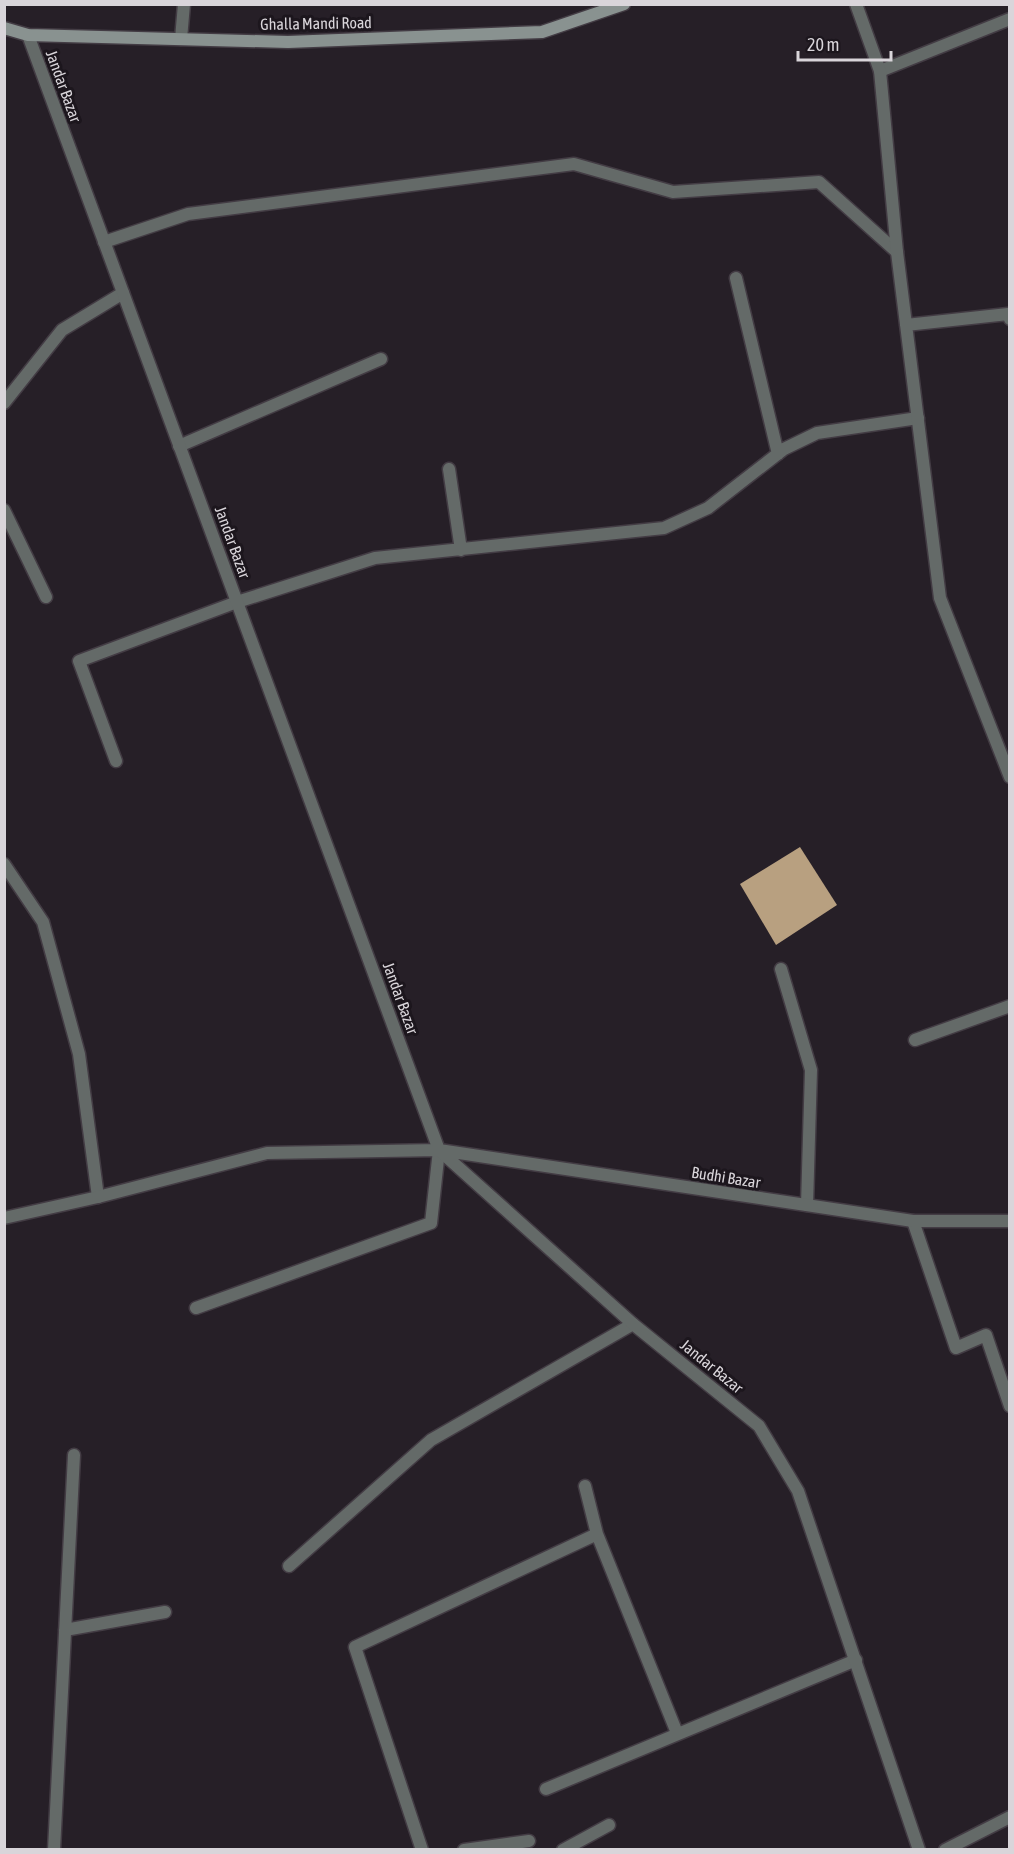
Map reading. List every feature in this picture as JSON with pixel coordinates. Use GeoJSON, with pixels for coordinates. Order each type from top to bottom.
{"type":"FeatureCollection","features":[{"type":"Feature","properties":{"kind":"main road","name":"Ghalla Mandi Road"},"geometry":{"type":"LineString","coordinates":[[4,28],[28,35],[288,42],[542,32],[624,4]]}},
{"type":"Feature","properties":{"kind":"street"},"geometry":{"type":"LineString","coordinates":[[181,39],[184,4]]}},
{"type":"Feature","properties":{"kind":"street"},"geometry":{"type":"LineString","coordinates":[[855,4],[880,71],[897,252],[940,598],[1010,777]]}},
{"type":"Feature","properties":{"kind":"street"},"geometry":{"type":"LineString","coordinates":[[880,71],[1010,20]]}},
{"type":"Feature","properties":{"kind":"street","name":"Jandar Bazar"},"geometry":{"type":"LineString","coordinates":[[28,35],[439,1150],[633,1324],[759,1426],[798,1491],[919,1850]]}},
{"type":"Feature","properties":{"kind":"street"},"geometry":{"type":"LineString","coordinates":[[104,242],[188,214],[574,164],[673,192],[819,182],[897,252]]}},
{"type":"Feature","properties":{"kind":"street"},"geometry":{"type":"LineString","coordinates":[[736,278],[778,454]]}},
{"type":"Feature","properties":{"kind":"street"},"geometry":{"type":"LineString","coordinates":[[4,403],[62,330],[123,293]]}},
{"type":"Feature","properties":{"kind":"street"},"geometry":{"type":"LineString","coordinates":[[906,325],[1008,314],[1010,320]]}},
{"type":"Feature","properties":{"kind":"street"},"geometry":{"type":"LineString","coordinates":[[180,446],[381,359]]}},
{"type":"Feature","properties":{"kind":"street"},"geometry":{"type":"LineString","coordinates":[[116,761],[80,661],[237,602],[375,558],[664,528],[708,508],[778,454],[818,433],[918,418]]}},
{"type":"Feature","properties":{"kind":"street"},"geometry":{"type":"LineString","coordinates":[[449,469],[461,550]]}},
{"type":"Feature","properties":{"kind":"street"},"geometry":{"type":"LineString","coordinates":[[4,510],[46,597]]}},
{"type":"Feature","properties":{"kind":"street"},"geometry":{"type":"LineString","coordinates":[[4,864],[43,922],[79,1054],[98,1197]]}},
{"type":"Feature","properties":{"kind":"street"},"geometry":{"type":"LineString","coordinates":[[781,969],[812,1070],[807,1205]]}},
{"type":"Feature","properties":{"kind":"street"},"geometry":{"type":"LineString","coordinates":[[915,1040],[1010,1006]]}},
{"type":"Feature","properties":{"kind":"street"},"geometry":{"type":"LineString","coordinates":[[196,1308],[430,1223],[439,1150]]}},
{"type":"Feature","properties":{"kind":"street","name":"Budhi Bazar"},"geometry":{"type":"LineString","coordinates":[[4,1218],[98,1197],[267,1153],[439,1150],[913,1221],[1010,1221]]}},
{"type":"Feature","properties":{"kind":"street"},"geometry":{"type":"LineString","coordinates":[[913,1221],[956,1348],[986,1335],[1010,1406]]}},
{"type":"Feature","properties":{"kind":"street"},"geometry":{"type":"LineString","coordinates":[[289,1566],[431,1440],[633,1324]]}},
{"type":"Feature","properties":{"kind":"street"},"geometry":{"type":"LineString","coordinates":[[54,1850],[74,1455]]}},
{"type":"Feature","properties":{"kind":"street"},"geometry":{"type":"LineString","coordinates":[[585,1486],[597,1534],[677,1733]]}},
{"type":"Feature","properties":{"kind":"street"},"geometry":{"type":"LineString","coordinates":[[422,1850],[355,1647],[597,1534]]}},
{"type":"Feature","properties":{"kind":"street"},"geometry":{"type":"LineString","coordinates":[[64,1630],[165,1612]]}},
{"type":"Feature","properties":{"kind":"street"},"geometry":{"type":"LineString","coordinates":[[546,1789],[856,1660]]}},
{"type":"Feature","properties":{"kind":"street"},"geometry":{"type":"LineString","coordinates":[[945,1850],[1010,1816]]}},
{"type":"Feature","properties":{"kind":"street"},"geometry":{"type":"LineString","coordinates":[[563,1850],[609,1825]]}},
{"type":"Feature","properties":{"kind":"street"},"geometry":{"type":"LineString","coordinates":[[464,1850],[529,1841]]}},
{"type":"Feature","properties":{"kind":"building"},"geometry":{"type":"Polygon","coordinates":[[[800,847],[837,905],[776,945],[740,884],[800,847]]]}}]}
